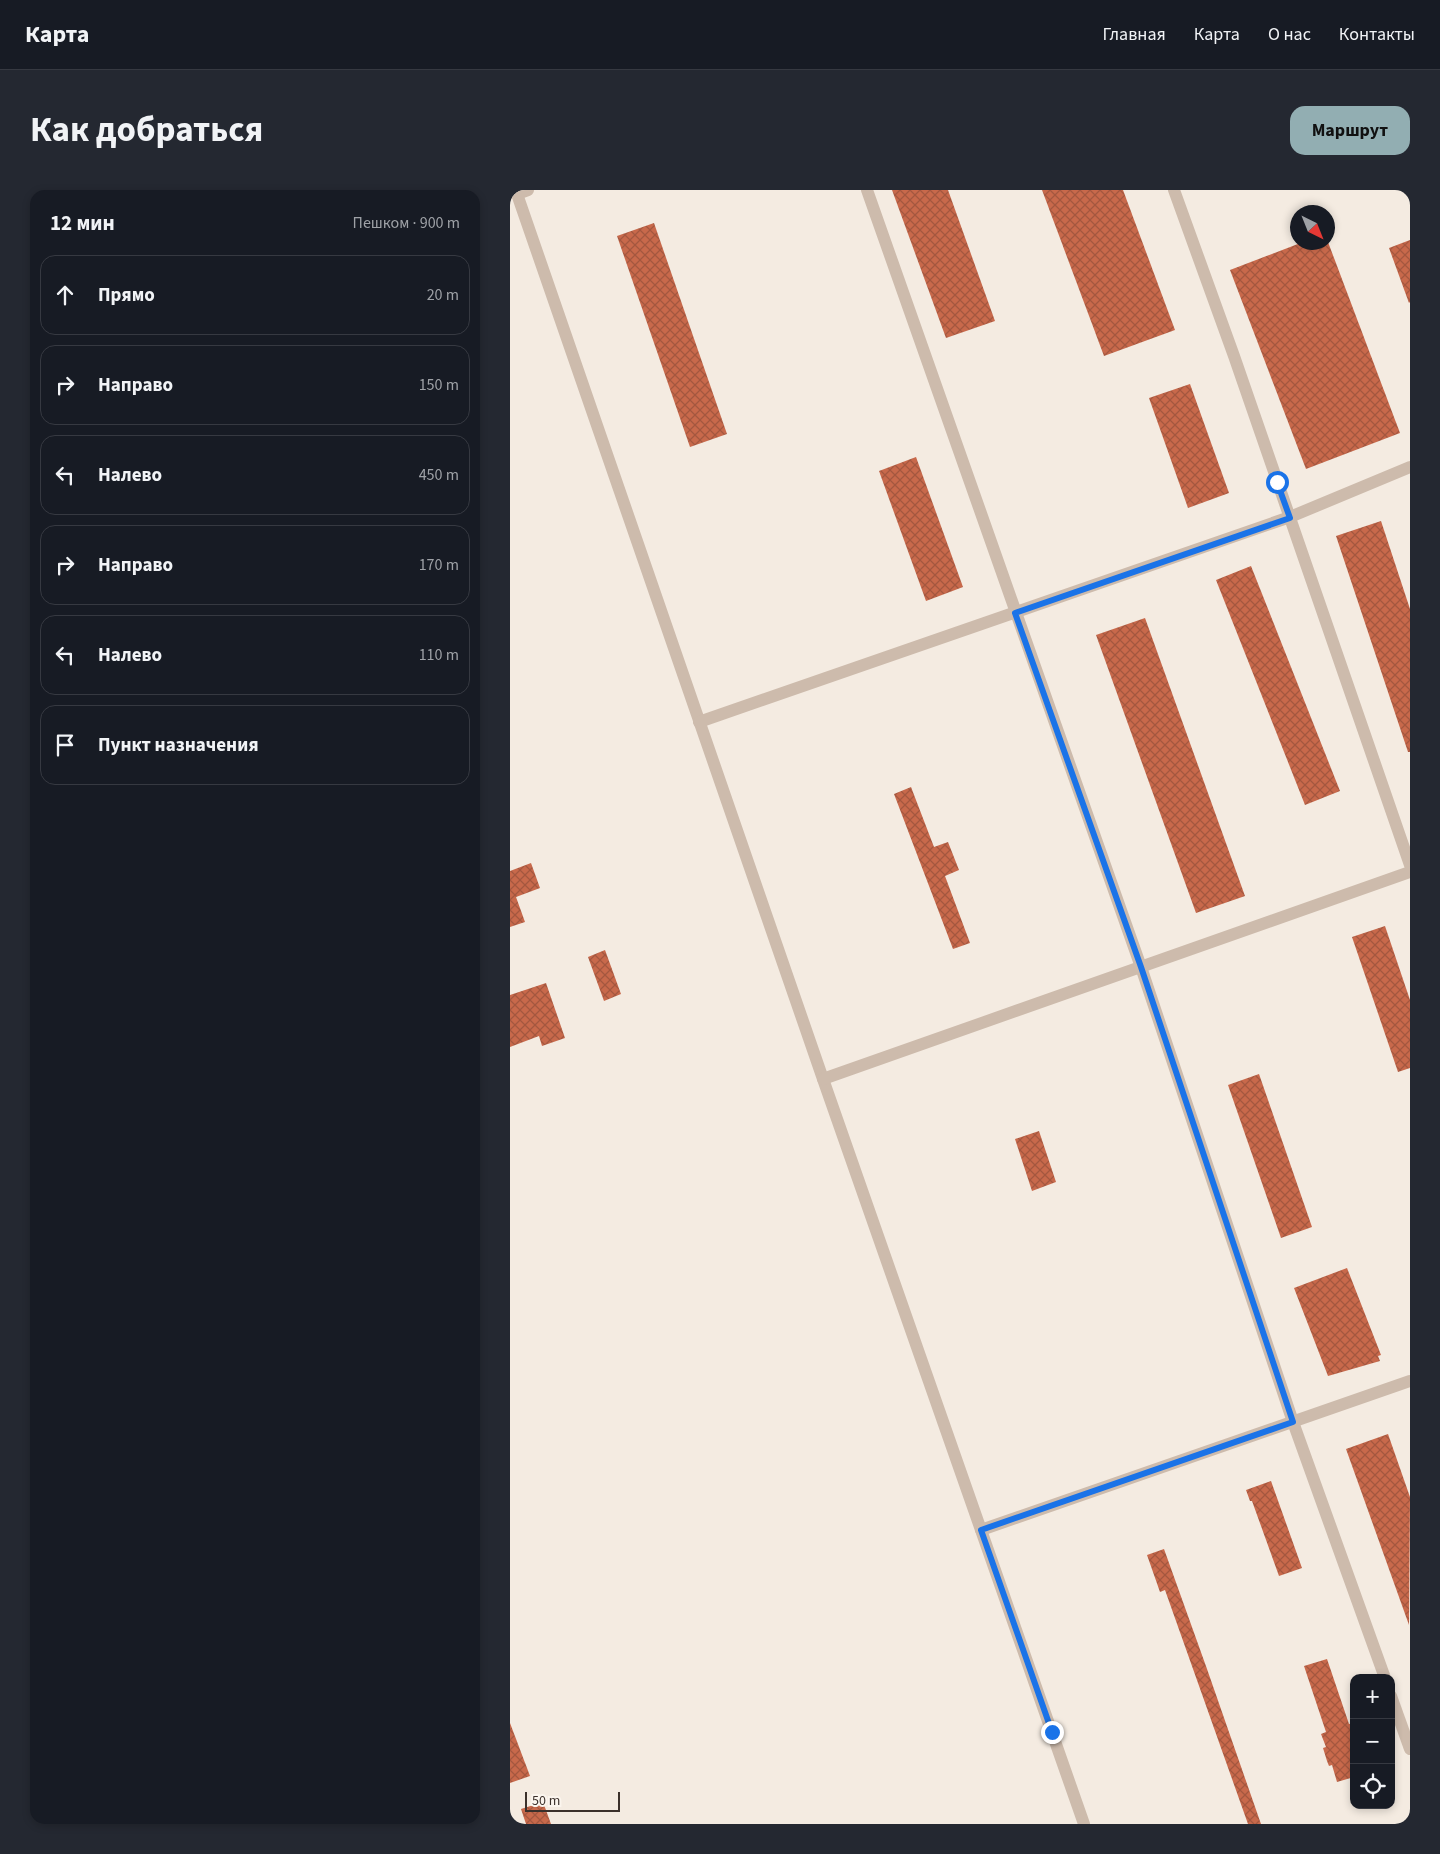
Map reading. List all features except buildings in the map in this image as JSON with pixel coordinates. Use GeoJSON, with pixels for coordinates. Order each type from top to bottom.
{"type":"FeatureCollection","features":[{"type":"Feature","properties":{"kind":"lane"},"geometry":{"type":"LineString","coordinates":[[528,190],[517,194],[699,722],[1084,1824]]}},
{"type":"Feature","properties":{"kind":"lane"},"geometry":{"type":"LineString","coordinates":[[867,190],[1141,967],[1293,1422],[1384,1674]]}},
{"type":"Feature","properties":{"kind":"lane"},"geometry":{"type":"LineString","coordinates":[[1174,190],[1410,865]]}},
{"type":"Feature","properties":{"kind":"lane"},"geometry":{"type":"LineString","coordinates":[[699,722],[1290,518],[1410,467]]}},
{"type":"Feature","properties":{"kind":"lane"},"geometry":{"type":"LineString","coordinates":[[823,1078],[1410,872]]}},
{"type":"Feature","properties":{"kind":"lane"},"geometry":{"type":"LineString","coordinates":[[981,1530],[1410,1381]]}},
{"type":"Feature","properties":{"kind":"lane"},"geometry":{"type":"LineString","coordinates":[[1395,1707],[1410,1748]]}},
{"type":"Feature","properties":{"kind":"route"},"geometry":{"type":"LineString","coordinates":[[1052,1732],[981,1530],[1293,1422],[1141,967],[1015,613],[1290,518],[1277,482]]}}]}
